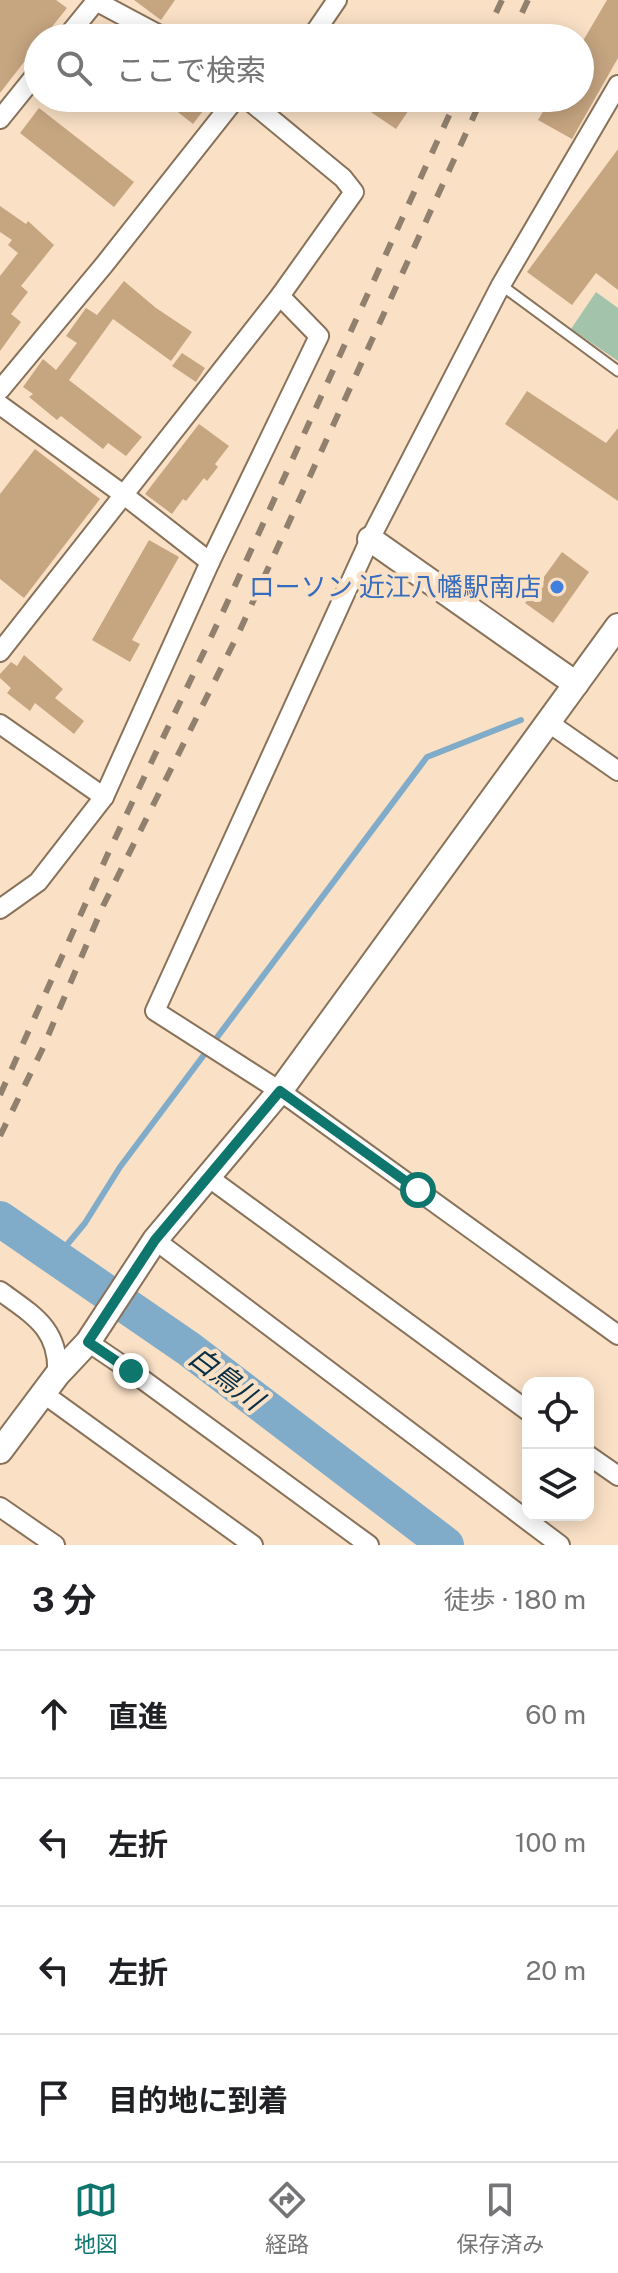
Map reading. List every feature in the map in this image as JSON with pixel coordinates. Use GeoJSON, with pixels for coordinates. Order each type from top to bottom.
{"type":"FeatureCollection","features":[{"type":"Feature","properties":{"kind":"street"},"geometry":{"type":"LineString","coordinates":[[321,24],[337,0]]}},
{"type":"Feature","properties":{"kind":"street"},"geometry":{"type":"LineString","coordinates":[[77,24],[95,1],[119,6],[145,24]]}},
{"type":"Feature","properties":{"kind":"street"},"geometry":{"type":"LineString","coordinates":[[618,85],[501,285],[370,539],[155,1011],[280,1091],[618,1335]]}},
{"type":"Feature","properties":{"kind":"street"},"geometry":{"type":"LineString","coordinates":[[0,119],[24,89]]}},
{"type":"Feature","properties":{"kind":"street"},"geometry":{"type":"LineString","coordinates":[[0,390],[225,112]]}},
{"type":"Feature","properties":{"kind":"street"},"geometry":{"type":"LineString","coordinates":[[0,652],[280,296],[354,192],[273,112]]}},
{"type":"Feature","properties":{"kind":"street"},"geometry":{"type":"LineString","coordinates":[[0,909],[38,882],[104,797],[210,562],[319,336],[280,296]]}},
{"type":"Feature","properties":{"kind":"street"},"geometry":{"type":"LineString","coordinates":[[0,405],[210,562]]}},
{"type":"Feature","properties":{"kind":"street"},"geometry":{"type":"LineString","coordinates":[[370,539],[576,684]]}},
{"type":"Feature","properties":{"kind":"street"},"geometry":{"type":"LineString","coordinates":[[0,1451],[50,1385],[88,1342],[155,1240],[280,1091],[618,626]]}},
{"type":"Feature","properties":{"kind":"street"},"geometry":{"type":"LineString","coordinates":[[549,723],[618,771]]}},
{"type":"Feature","properties":{"kind":"street"},"geometry":{"type":"LineString","coordinates":[[0,724],[104,797]]}},
{"type":"Feature","properties":{"kind":"street"},"geometry":{"type":"LineString","coordinates":[[208,1177],[522,1407]]}},
{"type":"Feature","properties":{"kind":"street"},"geometry":{"type":"LineString","coordinates":[[155,1240],[560,1545]]}},
{"type":"Feature","properties":{"kind":"street"},"geometry":{"type":"LineString","coordinates":[[0,1291],[45,1324],[58,1357],[50,1385]]}},
{"type":"Feature","properties":{"kind":"street"},"geometry":{"type":"LineString","coordinates":[[88,1342],[369,1545]]}},
{"type":"Feature","properties":{"kind":"street"},"geometry":{"type":"LineString","coordinates":[[50,1385],[253,1545]]}},
{"type":"Feature","properties":{"kind":"street"},"geometry":{"type":"LineString","coordinates":[[594,1459],[618,1476]]}},
{"type":"Feature","properties":{"kind":"street"},"geometry":{"type":"LineString","coordinates":[[0,1507],[55,1545]]}},
{"type":"Feature","properties":{"kind":"lane"},"geometry":{"type":"LineString","coordinates":[[501,285],[618,371]]}},
{"type":"Feature","properties":{"kind":"green space"},"geometry":{"type":"Polygon","coordinates":[[[596,292],[618,308],[618,361],[571,329],[596,292]]]}},
{"type":"Feature","properties":{"kind":"building"},"geometry":{"type":"Polygon","coordinates":[[[0,0],[56,0],[67,8],[54,24],[24,24],[24,62],[0,93],[0,0]]]}},
{"type":"Feature","properties":{"kind":"building"},"geometry":{"type":"Polygon","coordinates":[[[134,0],[175,0],[161,20],[134,0]]]}},
{"type":"Feature","properties":{"kind":"building"},"geometry":{"type":"Polygon","coordinates":[[[607,0],[618,0],[618,58],[594,100],[594,24],[607,0]]]}},
{"type":"Feature","properties":{"kind":"building"},"geometry":{"type":"Polygon","coordinates":[[[36,112],[44,112],[134,182],[114,207],[20,133],[36,112]]]}},
{"type":"Feature","properties":{"kind":"building"},"geometry":{"type":"Polygon","coordinates":[[[178,112],[202,112],[193,124],[178,112]]]}},
{"type":"Feature","properties":{"kind":"building"},"geometry":{"type":"Polygon","coordinates":[[[371,112],[408,112],[396,129],[371,112]]]}},
{"type":"Feature","properties":{"kind":"building"},"geometry":{"type":"Polygon","coordinates":[[[543,112],[587,112],[572,139],[538,120],[543,112]]]}},
{"type":"Feature","properties":{"kind":"building"},"geometry":{"type":"Polygon","coordinates":[[[618,149],[618,290],[596,273],[572,305],[527,272],[618,149]]]}},
{"type":"Feature","properties":{"kind":"building"},"geometry":{"type":"Polygon","coordinates":[[[0,206],[26,224],[28,221],[54,245],[21,286],[28,292],[11,314],[21,322],[0,351],[0,276],[18,253],[8,245],[12,240],[0,232],[0,206]]]}},
{"type":"Feature","properties":{"kind":"building"},"geometry":{"type":"Polygon","coordinates":[[[124,281],[192,332],[171,361],[113,319],[69,380],[142,437],[126,456],[108,443],[103,449],[61,416],[57,420],[29,397],[33,394],[23,387],[43,359],[56,370],[77,343],[66,336],[86,308],[97,315],[124,281]]]}},
{"type":"Feature","properties":{"kind":"building"},"geometry":{"type":"Polygon","coordinates":[[[182,353],[205,368],[196,382],[172,366],[182,353]]]}},
{"type":"Feature","properties":{"kind":"building"},"geometry":{"type":"Polygon","coordinates":[[[527,391],[606,443],[618,428],[618,501],[505,424],[527,391]]]}},
{"type":"Feature","properties":{"kind":"building"},"geometry":{"type":"Polygon","coordinates":[[[199,424],[229,446],[207,481],[204,478],[172,514],[145,494],[199,424]]]}},
{"type":"Feature","properties":{"kind":"building"},"geometry":{"type":"Polygon","coordinates":[[[35,449],[100,499],[24,598],[0,579],[0,494],[35,449]]]}},
{"type":"Feature","properties":{"kind":"building"},"geometry":{"type":"Polygon","coordinates":[[[149,540],[179,557],[132,640],[140,644],[130,662],[92,640],[149,540]]]}},
{"type":"Feature","properties":{"kind":"building","name":"ローソン 近江八幡駅南店"},"geometry":{"type":"Polygon","coordinates":[[[562,552],[589,572],[553,623],[525,603],[562,552]]]}},
{"type":"Feature","properties":{"kind":"building"},"geometry":{"type":"Polygon","coordinates":[[[24,655],[63,689],[55,698],[84,721],[74,734],[35,703],[30,711],[7,693],[11,688],[0,678],[0,674],[11,662],[17,666],[24,655]]]}},
{"type":"Feature","properties":{"kind":"waterway"},"geometry":{"type":"LineString","coordinates":[[56,1258],[85,1223],[120,1167],[427,757],[521,720]]}},
{"type":"Feature","properties":{"kind":"waterway","name":"白鳥川"},"geometry":{"type":"LineString","coordinates":[[0,1219],[189,1349],[446,1545]]}},
{"type":"Feature","properties":{"kind":"railway"},"geometry":{"type":"LineString","coordinates":[[491,24],[502,0]]}},
{"type":"Feature","properties":{"kind":"railway"},"geometry":{"type":"LineString","coordinates":[[517,24],[528,0]]}},
{"type":"Feature","properties":{"kind":"railway"},"geometry":{"type":"LineString","coordinates":[[0,1095],[110,849],[222,614],[451,112]]}},
{"type":"Feature","properties":{"kind":"railway"},"geometry":{"type":"LineString","coordinates":[[0,1136],[42,1050],[103,906],[240,630],[476,112]]}},
{"type":"Feature","properties":{"kind":"place","name":"ローソン 近江八幡駅南店"},"geometry":{"type":"Point","coordinates":[557,587]}},
{"type":"Feature","properties":{"kind":"route"},"geometry":{"type":"LineString","coordinates":[[131,1371],[88,1342],[155,1240],[280,1091],[418,1190]]}}]}
